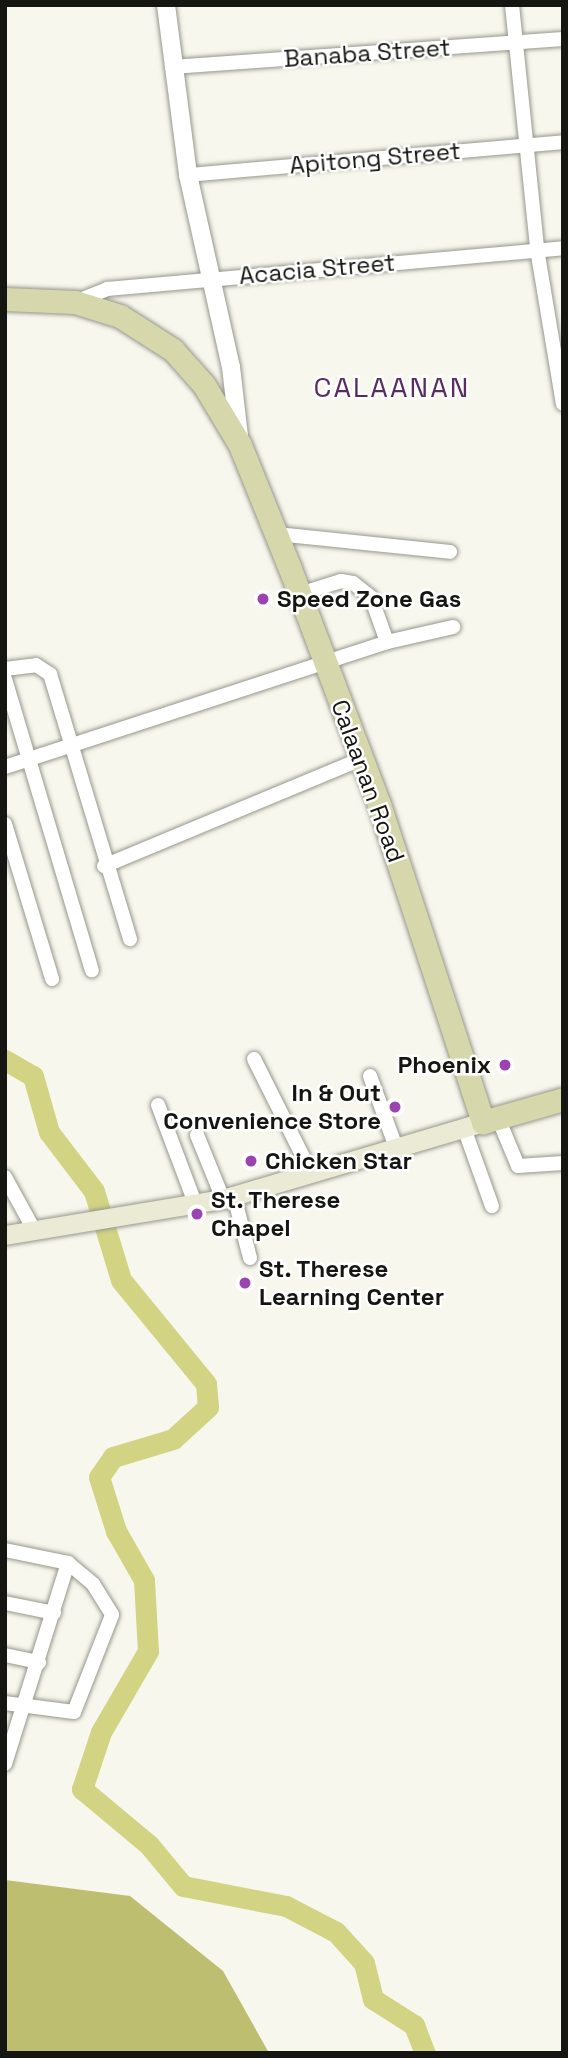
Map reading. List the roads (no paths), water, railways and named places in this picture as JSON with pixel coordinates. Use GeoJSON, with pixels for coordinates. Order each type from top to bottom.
{"type":"FeatureCollection","features":[{"type":"Feature","properties":{"kind":"main road","name":"Calaanan Road"},"geometry":{"type":"LineString","coordinates":[[5,299],[75,302],[120,316],[173,350],[204,385],[240,445],[277,534],[361,759],[481,1123]]}},
{"type":"Feature","properties":{"kind":"main road"},"geometry":{"type":"LineString","coordinates":[[5,1235],[85,1219],[228,1197],[312,1175],[563,1099]]}},
{"type":"Feature","properties":{"kind":"street"},"geometry":{"type":"LineString","coordinates":[[166,5],[188,175],[238,402],[240,445]]}},
{"type":"Feature","properties":{"kind":"street"},"geometry":{"type":"LineString","coordinates":[[512,5],[537,249],[563,404]]}},
{"type":"Feature","properties":{"kind":"street","name":"Banaba Street"},"geometry":{"type":"LineString","coordinates":[[172,67],[563,39]]}},
{"type":"Feature","properties":{"kind":"street","name":"Apitong Street"},"geometry":{"type":"LineString","coordinates":[[188,175],[563,142]]}},
{"type":"Feature","properties":{"kind":"street","name":"Acacia Street"},"geometry":{"type":"LineString","coordinates":[[75,302],[107,289],[563,248]]}},
{"type":"Feature","properties":{"kind":"street"},"geometry":{"type":"LineString","coordinates":[[277,534],[450,552]]}},
{"type":"Feature","properties":{"kind":"street"},"geometry":{"type":"LineString","coordinates":[[300,594],[341,580],[353,583],[371,597],[387,642]]}},
{"type":"Feature","properties":{"kind":"street"},"geometry":{"type":"LineString","coordinates":[[5,767],[387,642],[453,627]]}},
{"type":"Feature","properties":{"kind":"street"},"geometry":{"type":"LineString","coordinates":[[5,669],[36,666],[50,674],[104,866],[130,939]]}},
{"type":"Feature","properties":{"kind":"street"},"geometry":{"type":"LineString","coordinates":[[5,679],[92,970]]}},
{"type":"Feature","properties":{"kind":"street"},"geometry":{"type":"LineString","coordinates":[[104,866],[361,759]]}},
{"type":"Feature","properties":{"kind":"street"},"geometry":{"type":"LineString","coordinates":[[5,824],[52,979]]}},
{"type":"Feature","properties":{"kind":"street"},"geometry":{"type":"LineString","coordinates":[[254,1059],[312,1175]]}},
{"type":"Feature","properties":{"kind":"street"},"geometry":{"type":"LineString","coordinates":[[370,1076],[397,1150]]}},
{"type":"Feature","properties":{"kind":"street"},"geometry":{"type":"LineString","coordinates":[[158,1105],[195,1203]]}},
{"type":"Feature","properties":{"kind":"street"},"geometry":{"type":"LineString","coordinates":[[481,1123],[518,1166],[563,1163]]}},
{"type":"Feature","properties":{"kind":"street"},"geometry":{"type":"LineString","coordinates":[[481,1123],[492,1206]]}},
{"type":"Feature","properties":{"kind":"street"},"geometry":{"type":"LineString","coordinates":[[197,1135],[228,1197],[250,1258]]}},
{"type":"Feature","properties":{"kind":"street"},"geometry":{"type":"LineString","coordinates":[[5,1177],[33,1228]]}},
{"type":"Feature","properties":{"kind":"street"},"geometry":{"type":"LineString","coordinates":[[5,1550],[68,1563],[111,1607],[109,1629],[74,1712],[5,1703]]}},
{"type":"Feature","properties":{"kind":"street"},"geometry":{"type":"LineString","coordinates":[[6,1760],[68,1563]]}},
{"type":"Feature","properties":{"kind":"street"},"geometry":{"type":"LineString","coordinates":[[5,1603],[54,1613]]}},
{"type":"Feature","properties":{"kind":"street"},"geometry":{"type":"LineString","coordinates":[[5,1655],[39,1662]]}},
{"type":"Feature","properties":{"kind":"waterway"},"geometry":{"type":"LineString","coordinates":[[5,1060],[33,1076],[49,1132],[94,1191],[121,1280],[206,1384],[208,1407],[173,1439],[113,1457],[99,1477],[116,1531],[144,1580],[148,1651],[101,1732],[82,1789],[149,1845],[183,1886],[286,1906],[336,1932],[364,1963],[373,1999],[414,2025],[425,2053]]}},
{"type":"Feature","properties":{"kind":"place","name":"Speed Zone Gas"},"geometry":{"type":"Point","coordinates":[263,599]}},
{"type":"Feature","properties":{"kind":"place","name":"Phoenix"},"geometry":{"type":"Point","coordinates":[505,1065]}},
{"type":"Feature","properties":{"kind":"place","name":"In & Out Convenience Store"},"geometry":{"type":"Point","coordinates":[395,1107]}},
{"type":"Feature","properties":{"kind":"place","name":"Chicken Star"},"geometry":{"type":"Point","coordinates":[251,1161]}},
{"type":"Feature","properties":{"kind":"place","name":"St. Therese Chapel"},"geometry":{"type":"Point","coordinates":[197,1214]}},
{"type":"Feature","properties":{"kind":"place","name":"St. Therese Learning Center"},"geometry":{"type":"Point","coordinates":[245,1283]}},
{"type":"Feature","properties":{"kind":"district","name":"CALAANAN"},"geometry":{"type":"Point","coordinates":[392,387]}}]}
